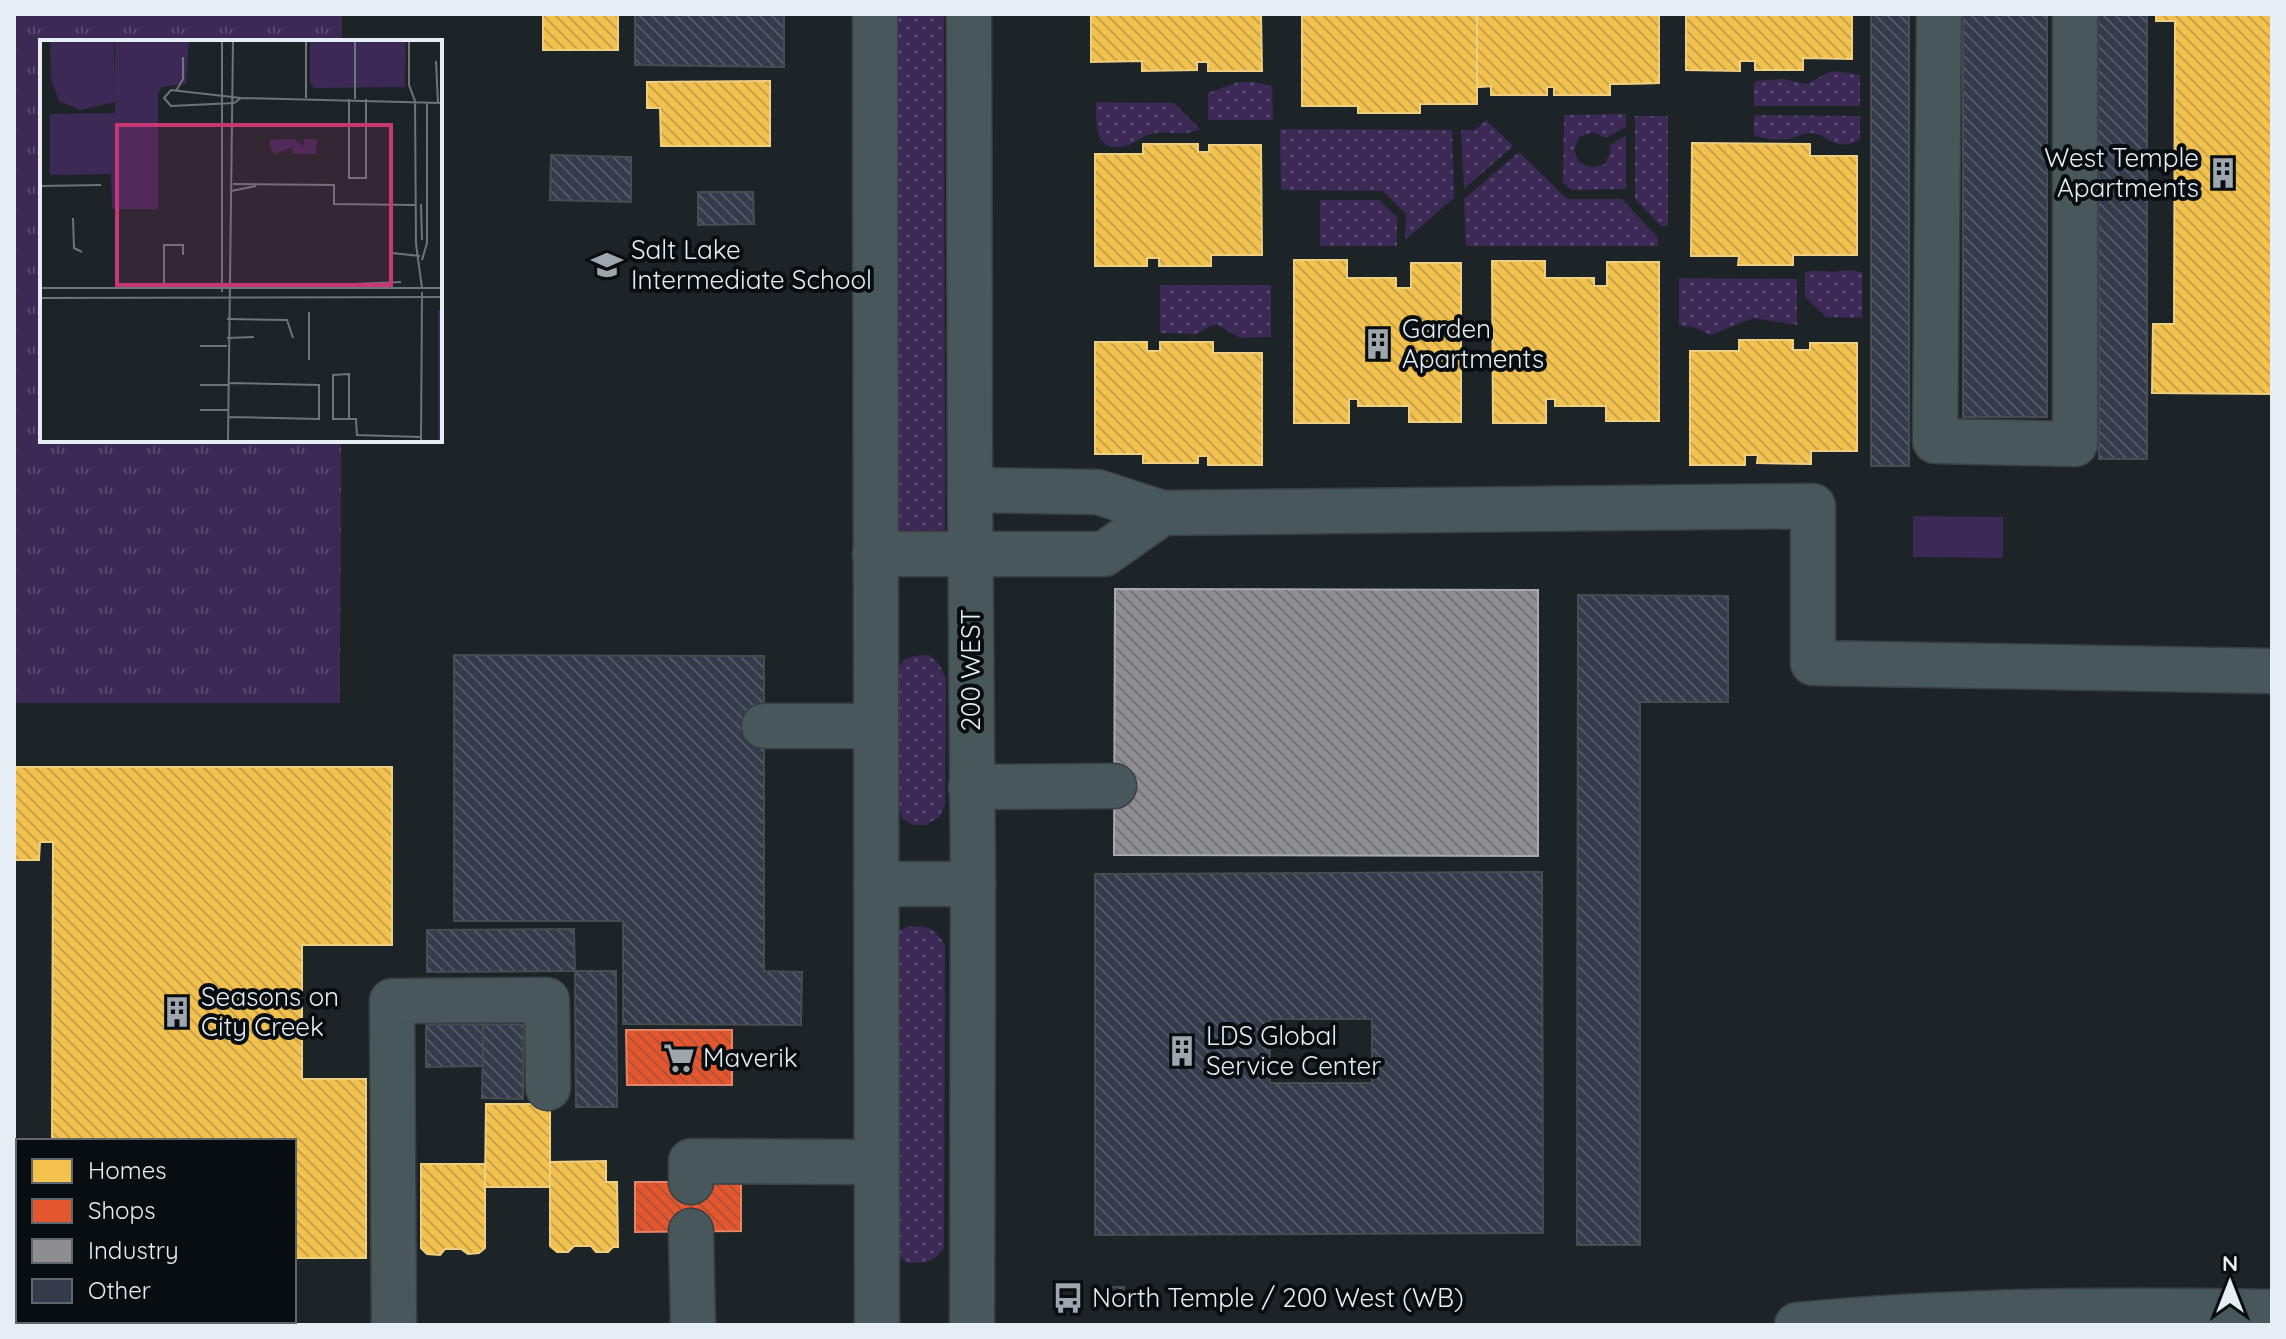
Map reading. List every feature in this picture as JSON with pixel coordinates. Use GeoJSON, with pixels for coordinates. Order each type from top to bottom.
{"type":"FeatureCollection","features":[{"type":"Feature","properties":{"kind":"street"},"geometry":{"type":"LineString","coordinates":[[875,14],[877,1325]]}},
{"type":"Feature","properties":{"kind":"street","name":"200 WEST"},"geometry":{"type":"LineString","coordinates":[[969,14],[972,1325]]}},
{"type":"Feature","properties":{"kind":"street"},"geometry":{"type":"LineString","coordinates":[[1939,14],[1935,441],[2075,444],[2075,14]]}},
{"type":"Feature","properties":{"kind":"street"},"geometry":{"type":"LineString","coordinates":[[970,490],[1098,492],[1162,513],[1813,506],[1813,663],[2272,671]]}},
{"type":"Feature","properties":{"kind":"street"},"geometry":{"type":"LineString","coordinates":[[875,554],[1104,554],[1162,513]]}},
{"type":"Feature","properties":{"kind":"street"},"geometry":{"type":"LineString","coordinates":[[764,726],[875,726]]}},
{"type":"Feature","properties":{"kind":"street"},"geometry":{"type":"LineString","coordinates":[[971,787],[1114,786]]}},
{"type":"Feature","properties":{"kind":"street"},"geometry":{"type":"LineString","coordinates":[[876,884],[973,884]]}},
{"type":"Feature","properties":{"kind":"street"},"geometry":{"type":"LineString","coordinates":[[394,1325],[392,1001],[547,1000],[548,1088]]}},
{"type":"Feature","properties":{"kind":"street"},"geometry":{"type":"LineString","coordinates":[[691,1182],[691,1161],[877,1162]]}},
{"type":"Feature","properties":{"kind":"street"},"geometry":{"type":"LineString","coordinates":[[691,1231],[693,1325]]}},
{"type":"Feature","properties":{"kind":"street"},"geometry":{"type":"LineString","coordinates":[[1797,1325],[1870,1318],[2118,1309],[2272,1312]]}},
{"type":"Feature","properties":{"kind":"green space"},"geometry":{"type":"Polygon","coordinates":[[[14,14],[342,14],[342,40],[40,40],[40,442],[341,442],[340,703],[14,703],[14,14]]]}},
{"type":"Feature","properties":{"kind":"green space"},"geometry":{"type":"Polygon","coordinates":[[[895,14],[944,14],[945,533],[909,548],[896,531],[895,14]]]}},
{"type":"Feature","properties":{"kind":"green space"},"geometry":{"type":"Polygon","coordinates":[[[1835,71],[1860,75],[1860,106],[1754,106],[1756,81],[1783,79],[1807,84],[1835,71]]]}},
{"type":"Feature","properties":{"kind":"green space"},"geometry":{"type":"Polygon","coordinates":[[[1238,82],[1272,86],[1273,120],[1208,120],[1208,93],[1238,82]]]}},
{"type":"Feature","properties":{"kind":"green space"},"geometry":{"type":"Polygon","coordinates":[[[1096,102],[1174,103],[1200,129],[1187,133],[1157,133],[1128,145],[1109,146],[1099,136],[1096,102]]]}},
{"type":"Feature","properties":{"kind":"green space"},"geometry":{"type":"Polygon","coordinates":[[[1626,114],[1626,127],[1606,138],[1593,132],[1579,137],[1574,151],[1579,162],[1592,168],[1605,164],[1611,150],[1609,146],[1626,135],[1626,189],[1571,190],[1563,182],[1564,115],[1626,114]]]}},
{"type":"Feature","properties":{"kind":"green space"},"geometry":{"type":"Polygon","coordinates":[[[1754,115],[1860,116],[1860,140],[1844,145],[1811,133],[1783,140],[1762,138],[1754,135],[1754,115]]]}},
{"type":"Feature","properties":{"kind":"green space"},"geometry":{"type":"Polygon","coordinates":[[[1635,116],[1668,116],[1668,226],[1661,226],[1635,199],[1635,116]]]}},
{"type":"Feature","properties":{"kind":"green space"},"geometry":{"type":"Polygon","coordinates":[[[1486,120],[1513,146],[1464,189],[1461,130],[1475,130],[1486,120]]]}},
{"type":"Feature","properties":{"kind":"green space"},"geometry":{"type":"Polygon","coordinates":[[[1280,129],[1452,130],[1454,198],[1405,240],[1406,214],[1383,191],[1281,190],[1280,129]]]}},
{"type":"Feature","properties":{"kind":"green space"},"geometry":{"type":"Polygon","coordinates":[[[1519,152],[1567,199],[1622,199],[1658,238],[1658,246],[1466,246],[1464,199],[1519,152]]]}},
{"type":"Feature","properties":{"kind":"green space"},"geometry":{"type":"Polygon","coordinates":[[[1320,200],[1379,200],[1397,217],[1397,246],[1320,246],[1320,200]]]}},
{"type":"Feature","properties":{"kind":"green space"},"geometry":{"type":"Polygon","coordinates":[[[1805,272],[1862,272],[1862,318],[1826,317],[1805,297],[1805,272]]]}},
{"type":"Feature","properties":{"kind":"green space"},"geometry":{"type":"Polygon","coordinates":[[[1679,278],[1797,279],[1797,325],[1754,318],[1710,335],[1679,325],[1679,278]]]}},
{"type":"Feature","properties":{"kind":"green space"},"geometry":{"type":"Polygon","coordinates":[[[1160,285],[1271,285],[1271,337],[1240,338],[1218,325],[1197,334],[1160,333],[1160,285]]]}},
{"type":"Feature","properties":{"kind":"green space"},"geometry":{"type":"Polygon","coordinates":[[[1913,516],[2003,517],[2003,558],[1913,557],[1913,516]]]}},
{"type":"Feature","properties":{"kind":"green space"},"geometry":{"type":"Polygon","coordinates":[[[929,655],[939,664],[946,679],[945,806],[939,817],[926,825],[912,825],[902,818],[898,805],[896,673],[908,658],[929,655]]]}},
{"type":"Feature","properties":{"kind":"green space"},"geometry":{"type":"Polygon","coordinates":[[[909,926],[930,929],[945,945],[944,1248],[936,1257],[919,1263],[907,1263],[898,1255],[894,942],[899,931],[909,926]]]}},
{"type":"Feature","properties":{"kind":"building: Homes"},"geometry":{"type":"Polygon","coordinates":[[[543,14],[618,14],[618,50],[543,50],[543,14]]]}},
{"type":"Feature","properties":{"kind":"building: Homes"},"geometry":{"type":"Polygon","coordinates":[[[1091,14],[1261,14],[1262,71],[1208,71],[1208,62],[1197,62],[1197,70],[1142,71],[1142,61],[1091,62],[1091,14]]]}},
{"type":"Feature","properties":{"kind":"building: Homes"},"geometry":{"type":"Polygon","coordinates":[[[1302,14],[1659,14],[1659,83],[1610,84],[1610,95],[1554,95],[1554,87],[1547,87],[1547,95],[1491,95],[1491,86],[1477,87],[1477,104],[1420,104],[1420,113],[1358,113],[1358,106],[1302,106],[1302,14]]]}},
{"type":"Feature","properties":{"kind":"building: Homes"},"geometry":{"type":"Polygon","coordinates":[[[1302,14],[1477,14],[1477,104],[1420,104],[1420,113],[1358,113],[1358,106],[1302,106],[1302,14]]]}},
{"type":"Feature","properties":{"kind":"building: Homes"},"geometry":{"type":"Polygon","coordinates":[[[1477,14],[1659,14],[1659,83],[1610,84],[1610,95],[1554,95],[1554,87],[1547,87],[1547,95],[1491,95],[1491,86],[1477,87],[1477,14]]]}},
{"type":"Feature","properties":{"kind":"building: Homes"},"geometry":{"type":"Polygon","coordinates":[[[1686,14],[1852,14],[1852,59],[1803,58],[1803,70],[1755,70],[1755,61],[1740,61],[1740,71],[1686,70],[1686,14]]]}},
{"type":"Feature","properties":{"kind":"building: Homes","name":"West Temple Apartments"},"geometry":{"type":"Polygon","coordinates":[[[2156,14],[2272,14],[2272,394],[2152,393],[2153,324],[2174,324],[2175,21],[2156,21],[2156,14]]]}},
{"type":"Feature","properties":{"kind":"building: Homes"},"geometry":{"type":"Polygon","coordinates":[[[770,81],[770,146],[661,146],[660,108],[647,108],[647,82],[770,81]]]}},
{"type":"Feature","properties":{"kind":"building: Homes"},"geometry":{"type":"Polygon","coordinates":[[[1692,143],[1810,144],[1810,156],[1857,156],[1857,255],[1793,255],[1793,265],[1738,265],[1739,256],[1691,256],[1692,143]]]}},
{"type":"Feature","properties":{"kind":"building: Homes"},"geometry":{"type":"Polygon","coordinates":[[[1143,144],[1198,144],[1198,152],[1209,152],[1209,145],[1261,145],[1262,255],[1211,255],[1211,266],[1159,266],[1159,258],[1147,258],[1147,266],[1095,266],[1095,154],[1143,154],[1143,144]]]}},
{"type":"Feature","properties":{"kind":"building: Homes","name":"Garden Apartments"},"geometry":{"type":"Polygon","coordinates":[[[1294,260],[1347,260],[1347,278],[1396,278],[1396,288],[1411,288],[1411,263],[1461,263],[1461,422],[1409,422],[1409,406],[1358,406],[1358,399],[1349,399],[1349,423],[1294,423],[1294,260]]]}},
{"type":"Feature","properties":{"kind":"building: Homes"},"geometry":{"type":"Polygon","coordinates":[[[1492,261],[1545,261],[1545,278],[1594,278],[1594,286],[1607,286],[1607,262],[1659,262],[1659,421],[1606,421],[1606,406],[1555,406],[1555,399],[1546,399],[1546,423],[1493,423],[1492,261]]]}},
{"type":"Feature","properties":{"kind":"building: Homes"},"geometry":{"type":"Polygon","coordinates":[[[1739,340],[1793,340],[1793,350],[1810,350],[1810,343],[1857,343],[1857,451],[1811,451],[1811,464],[1757,463],[1758,455],[1745,455],[1745,465],[1690,465],[1690,351],[1739,351],[1739,340]]]}},
{"type":"Feature","properties":{"kind":"building: Homes"},"geometry":{"type":"Polygon","coordinates":[[[1095,342],[1147,342],[1147,351],[1160,351],[1160,342],[1213,342],[1213,353],[1262,353],[1262,465],[1208,465],[1208,456],[1198,456],[1198,463],[1143,463],[1143,454],[1095,454],[1095,342]]]}},
{"type":"Feature","properties":{"kind":"building: Homes","name":"Seasons on City Creek"},"geometry":{"type":"Polygon","coordinates":[[[14,767],[392,767],[392,945],[302,945],[302,1079],[366,1079],[366,1258],[296,1258],[296,1139],[52,1139],[53,842],[40,842],[39,860],[14,860],[14,767]]]}},
{"type":"Feature","properties":{"kind":"building: Homes"},"geometry":{"type":"Polygon","coordinates":[[[486,1104],[550,1104],[550,1187],[485,1187],[486,1104]]]}},
{"type":"Feature","properties":{"kind":"building: Homes"},"geometry":{"type":"Polygon","coordinates":[[[606,1161],[606,1182],[617,1182],[618,1247],[608,1252],[596,1252],[591,1246],[574,1246],[568,1252],[557,1252],[550,1246],[550,1162],[606,1161]]]}},
{"type":"Feature","properties":{"kind":"building: Homes"},"geometry":{"type":"Polygon","coordinates":[[[421,1164],[485,1164],[485,1248],[479,1253],[445,1249],[440,1255],[427,1254],[421,1248],[421,1164]]]}},
{"type":"Feature","properties":{"kind":"building: Shops","name":"Maverik"},"geometry":{"type":"Polygon","coordinates":[[[626,1030],[732,1030],[732,1085],[627,1085],[626,1030]]]}},
{"type":"Feature","properties":{"kind":"building: Shops"},"geometry":{"type":"Polygon","coordinates":[[[635,1182],[741,1182],[741,1231],[635,1232],[635,1182]]]}},
{"type":"Feature","properties":{"kind":"building: Industry"},"geometry":{"type":"Polygon","coordinates":[[[1115,589],[1538,590],[1538,856],[1114,855],[1115,589]]]}},
{"type":"Feature","properties":{"kind":"building: Other"},"geometry":{"type":"Polygon","coordinates":[[[635,14],[784,14],[784,67],[635,65],[635,14]]]}},
{"type":"Feature","properties":{"kind":"building: Other"},"geometry":{"type":"Polygon","coordinates":[[[1871,14],[1909,14],[1909,466],[1871,466],[1871,14]]]}},
{"type":"Feature","properties":{"kind":"building: Other"},"geometry":{"type":"Polygon","coordinates":[[[1963,14],[2047,14],[2047,417],[1963,417],[1963,14]]]}},
{"type":"Feature","properties":{"kind":"building: Other"},"geometry":{"type":"Polygon","coordinates":[[[2098,14],[2147,14],[2147,459],[2099,459],[2098,14]]]}},
{"type":"Feature","properties":{"kind":"building: Other"},"geometry":{"type":"Polygon","coordinates":[[[551,155],[631,157],[631,202],[550,200],[551,155]]]}},
{"type":"Feature","properties":{"kind":"building: Other"},"geometry":{"type":"Polygon","coordinates":[[[698,192],[753,192],[754,224],[698,225],[698,192]]]}},
{"type":"Feature","properties":{"kind":"building: Other"},"geometry":{"type":"Polygon","coordinates":[[[1578,595],[1728,596],[1728,702],[1640,702],[1640,1245],[1577,1245],[1578,595]]]}},
{"type":"Feature","properties":{"kind":"building: Other"},"geometry":{"type":"Polygon","coordinates":[[[454,655],[764,656],[764,971],[802,972],[801,1025],[623,1024],[623,921],[454,921],[454,655]]]}},
{"type":"Feature","properties":{"kind":"building: Other","name":"LDS Global Service Center"},"geometry":{"type":"Polygon","coordinates":[[[1542,872],[1543,1233],[1095,1235],[1095,874],[1542,872]],[[1270,1019],[1270,1083],[1372,1083],[1372,1019],[1270,1019]]]}},
{"type":"Feature","properties":{"kind":"building: Other"},"geometry":{"type":"Polygon","coordinates":[[[574,929],[575,971],[427,972],[427,930],[574,929]]]}},
{"type":"Feature","properties":{"kind":"building: Other"},"geometry":{"type":"Polygon","coordinates":[[[575,971],[616,971],[617,1107],[576,1107],[575,971]]]}},
{"type":"Feature","properties":{"kind":"building: Other"},"geometry":{"type":"Polygon","coordinates":[[[483,1024],[524,1025],[523,1099],[482,1098],[483,1024]]]}},
{"type":"Feature","properties":{"kind":"building: Other"},"geometry":{"type":"Polygon","coordinates":[[[483,1024],[483,1066],[426,1067],[426,1025],[483,1024]]]}},
{"type":"Feature","properties":{"kind":"building: Other"},"geometry":{"type":"Polygon","coordinates":[[[1108,1287],[1124,1287],[1124,1299],[1108,1299],[1108,1287]]]}},
{"type":"Feature","properties":{"kind":"place","name":"West Temple Apartments"},"geometry":{"type":"Point","coordinates":[2223,173]}},
{"type":"Feature","properties":{"kind":"place","name":"Salt Lake Intermediate School"},"geometry":{"type":"Point","coordinates":[607,265]}},
{"type":"Feature","properties":{"kind":"place","name":"Garden Apartments"},"geometry":{"type":"Point","coordinates":[1378,344]}},
{"type":"Feature","properties":{"kind":"place","name":"Seasons on City Creek"},"geometry":{"type":"Point","coordinates":[177,1012]}},
{"type":"Feature","properties":{"kind":"place","name":"LDS Global Service Center"},"geometry":{"type":"Point","coordinates":[1182,1051]}},
{"type":"Feature","properties":{"kind":"place","name":"Maverik"},"geometry":{"type":"Point","coordinates":[679,1058]}},
{"type":"Feature","properties":{"kind":"place","name":"North Temple / 200 West (WB)"},"geometry":{"type":"Point","coordinates":[1068,1298]}}]}
